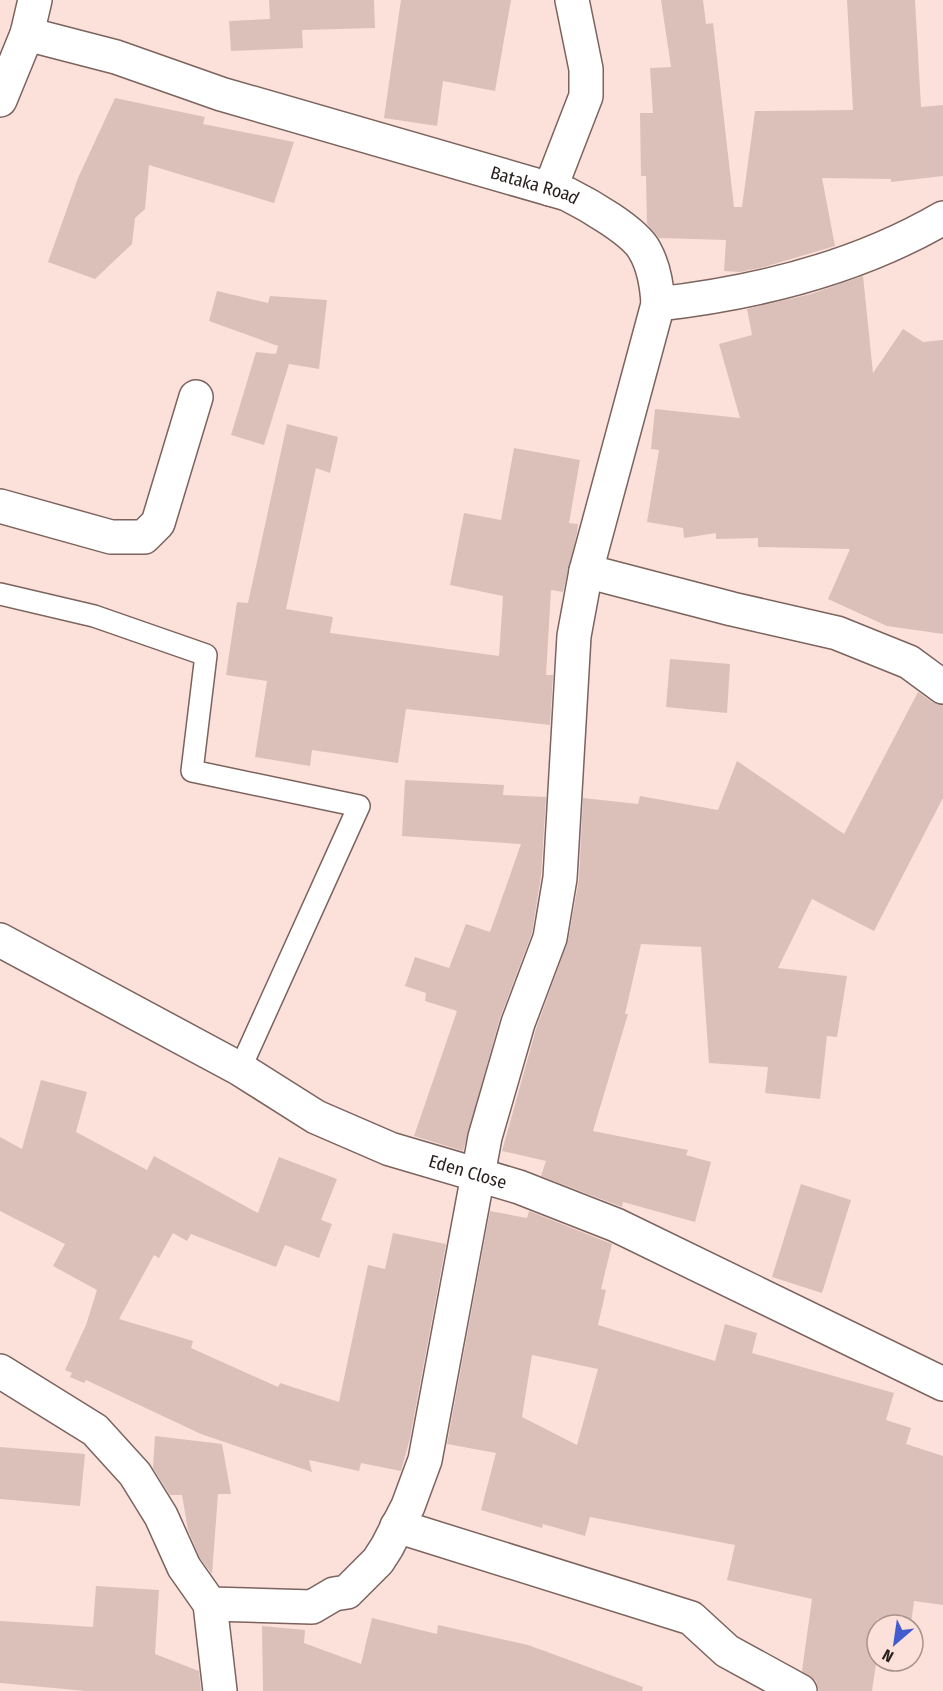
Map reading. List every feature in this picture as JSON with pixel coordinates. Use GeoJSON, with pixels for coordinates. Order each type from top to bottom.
{"type":"FeatureCollection","features":[{"type":"Feature","properties":{"kind":"street"},"geometry":{"type":"LineString","coordinates":[[0,100],[27,34],[35,0]]}},
{"type":"Feature","properties":{"kind":"street"},"geometry":{"type":"LineString","coordinates":[[550,189],[586,96],[586,69],[572,0]]}},
{"type":"Feature","properties":{"kind":"street","name":"Bataka Road"},"geometry":{"type":"LineString","coordinates":[[27,34],[116,57],[221,94],[567,194],[595,208],[645,249],[656,279],[658,304],[586,571],[574,636],[560,878],[550,938],[504,1069],[477,1173],[425,1460],[408,1506],[378,1561],[347,1592],[334,1594],[312,1606],[210,1604]]}},
{"type":"Feature","properties":{"kind":"street"},"geometry":{"type":"LineString","coordinates":[[658,304],[719,297],[800,278],[867,253],[943,218]]}},
{"type":"Feature","properties":{"kind":"street"},"geometry":{"type":"LineString","coordinates":[[0,506],[111,537],[144,537],[158,523],[196,397]]}},
{"type":"Feature","properties":{"kind":"street"},"geometry":{"type":"LineString","coordinates":[[586,571],[732,609],[837,633],[909,662],[943,687]]}},
{"type":"Feature","properties":{"kind":"street","name":"Eden Close"},"geometry":{"type":"LineString","coordinates":[[0,940],[240,1069],[316,1117],[390,1149],[477,1173],[567,1203],[616,1224],[943,1384]]}},
{"type":"Feature","properties":{"kind":"street"},"geometry":{"type":"LineString","coordinates":[[0,1371],[95,1430],[120,1455],[161,1516],[184,1567],[210,1604],[220,1691]]}},
{"type":"Feature","properties":{"kind":"street"},"geometry":{"type":"LineString","coordinates":[[397,1526],[691,1618],[727,1651],[800,1691]]}},
{"type":"Feature","properties":{"kind":"lane"},"geometry":{"type":"LineString","coordinates":[[0,594],[94,616],[206,656],[192,771],[359,806],[240,1069]]}},
{"type":"Feature","properties":{"kind":"building"},"geometry":{"type":"Polygon","coordinates":[[[269,0],[374,0],[375,28],[302,30],[303,48],[231,51],[229,21],[270,19],[269,0]]]}},
{"type":"Feature","properties":{"kind":"building"},"geometry":{"type":"Polygon","coordinates":[[[401,0],[511,0],[495,91],[443,81],[437,126],[384,118],[401,0]]]}},
{"type":"Feature","properties":{"kind":"building"},"geometry":{"type":"Polygon","coordinates":[[[661,0],[703,0],[706,24],[713,23],[734,207],[742,207],[755,111],[853,110],[847,0],[915,0],[921,107],[943,105],[943,176],[891,182],[891,179],[822,178],[835,246],[764,267],[740,272],[724,271],[726,240],[659,238],[647,224],[646,176],[641,176],[640,113],[653,113],[650,68],[671,67],[661,0]]]}},
{"type":"Feature","properties":{"kind":"building"},"geometry":{"type":"Polygon","coordinates":[[[115,98],[205,117],[203,124],[294,142],[274,203],[149,165],[145,209],[135,218],[132,244],[95,279],[48,262],[78,178],[115,98]]]}},
{"type":"Feature","properties":{"kind":"building"},"geometry":{"type":"Polygon","coordinates":[[[863,276],[873,373],[903,329],[923,342],[943,340],[943,634],[887,626],[828,599],[850,549],[758,547],[758,538],[716,539],[716,533],[684,538],[683,528],[647,522],[659,450],[651,449],[655,409],[740,418],[719,344],[752,335],[747,309],[811,294],[863,276]]]}},
{"type":"Feature","properties":{"kind":"building"},"geometry":{"type":"Polygon","coordinates":[[[217,291],[268,303],[270,296],[327,300],[319,369],[289,364],[264,445],[231,435],[256,352],[276,354],[278,346],[209,321],[217,291]]]}},
{"type":"Feature","properties":{"kind":"building"},"geometry":{"type":"Polygon","coordinates":[[[287,424],[338,437],[330,473],[316,468],[286,609],[333,617],[330,633],[499,656],[503,596],[450,585],[464,513],[501,520],[514,448],[580,460],[569,523],[578,524],[577,533],[563,592],[551,590],[546,675],[553,675],[550,725],[406,709],[398,763],[312,750],[310,766],[255,757],[267,681],[226,675],[237,602],[248,603],[287,424]]]}},
{"type":"Feature","properties":{"kind":"building"},"geometry":{"type":"Polygon","coordinates":[[[670,659],[730,664],[727,713],[666,707],[670,659]]]}},
{"type":"Feature","properties":{"kind":"building"},"geometry":{"type":"Polygon","coordinates":[[[918,692],[932,702],[943,705],[943,798],[874,931],[812,899],[778,968],[847,976],[837,1037],[827,1036],[820,1099],[765,1093],[768,1067],[709,1063],[701,947],[641,944],[625,1014],[628,1014],[593,1131],[688,1150],[686,1155],[711,1162],[695,1222],[623,1202],[622,1207],[541,1176],[546,1161],[502,1151],[536,1029],[568,941],[579,879],[583,798],[638,804],[640,796],[718,810],[737,761],[844,834],[918,692]]]}},
{"type":"Feature","properties":{"kind":"building"},"geometry":{"type":"Polygon","coordinates":[[[405,780],[504,785],[503,795],[546,797],[541,876],[532,933],[500,1018],[463,1151],[414,1136],[457,1011],[425,1001],[426,993],[405,986],[415,957],[449,968],[466,924],[490,932],[521,844],[402,836],[405,780]]]}},
{"type":"Feature","properties":{"kind":"building"},"geometry":{"type":"Polygon","coordinates":[[[41,1080],[87,1092],[76,1132],[147,1170],[154,1156],[258,1213],[279,1157],[337,1179],[321,1220],[332,1224],[319,1258],[285,1245],[276,1267],[191,1234],[187,1241],[173,1233],[159,1258],[154,1255],[119,1319],[193,1341],[191,1348],[278,1387],[280,1383],[339,1402],[368,1265],[385,1269],[393,1233],[446,1244],[410,1438],[401,1471],[361,1463],[359,1471],[309,1460],[312,1472],[201,1434],[86,1380],[84,1383],[70,1377],[72,1373],[65,1370],[86,1325],[97,1290],[53,1266],[65,1244],[0,1211],[0,1137],[22,1149],[41,1080]]]}},
{"type":"Feature","properties":{"kind":"building"},"geometry":{"type":"Polygon","coordinates":[[[801,1184],[851,1200],[822,1293],[772,1277],[801,1184]]]}},
{"type":"Feature","properties":{"kind":"building"},"geometry":{"type":"Polygon","coordinates":[[[490,1211],[527,1218],[529,1211],[612,1244],[601,1289],[606,1290],[598,1325],[715,1361],[725,1324],[757,1333],[752,1353],[894,1393],[886,1420],[911,1428],[906,1444],[943,1456],[943,1605],[914,1601],[912,1613],[865,1613],[865,1673],[875,1673],[872,1691],[819,1691],[816,1681],[802,1671],[812,1599],[727,1580],[735,1545],[590,1517],[585,1536],[543,1524],[542,1528],[481,1510],[496,1453],[447,1444],[490,1211]],[[532,1355],[522,1417],[577,1445],[598,1369],[532,1355]]]}},
{"type":"Feature","properties":{"kind":"building"},"geometry":{"type":"Polygon","coordinates":[[[155,1436],[222,1444],[231,1494],[218,1494],[212,1574],[200,1558],[188,1530],[182,1495],[170,1495],[153,1468],[155,1436]]]}},
{"type":"Feature","properties":{"kind":"building"},"geometry":{"type":"Polygon","coordinates":[[[0,1447],[85,1454],[80,1506],[0,1499],[0,1447]]]}},
{"type":"Feature","properties":{"kind":"building"},"geometry":{"type":"Polygon","coordinates":[[[96,1586],[159,1590],[155,1654],[199,1671],[201,1691],[86,1691],[0,1683],[0,1621],[93,1627],[96,1586]]]}},
{"type":"Feature","properties":{"kind":"building"},"geometry":{"type":"Polygon","coordinates":[[[372,1618],[437,1634],[438,1625],[528,1645],[643,1687],[642,1691],[263,1691],[262,1626],[305,1630],[304,1643],[361,1664],[372,1618]]]}}]}
